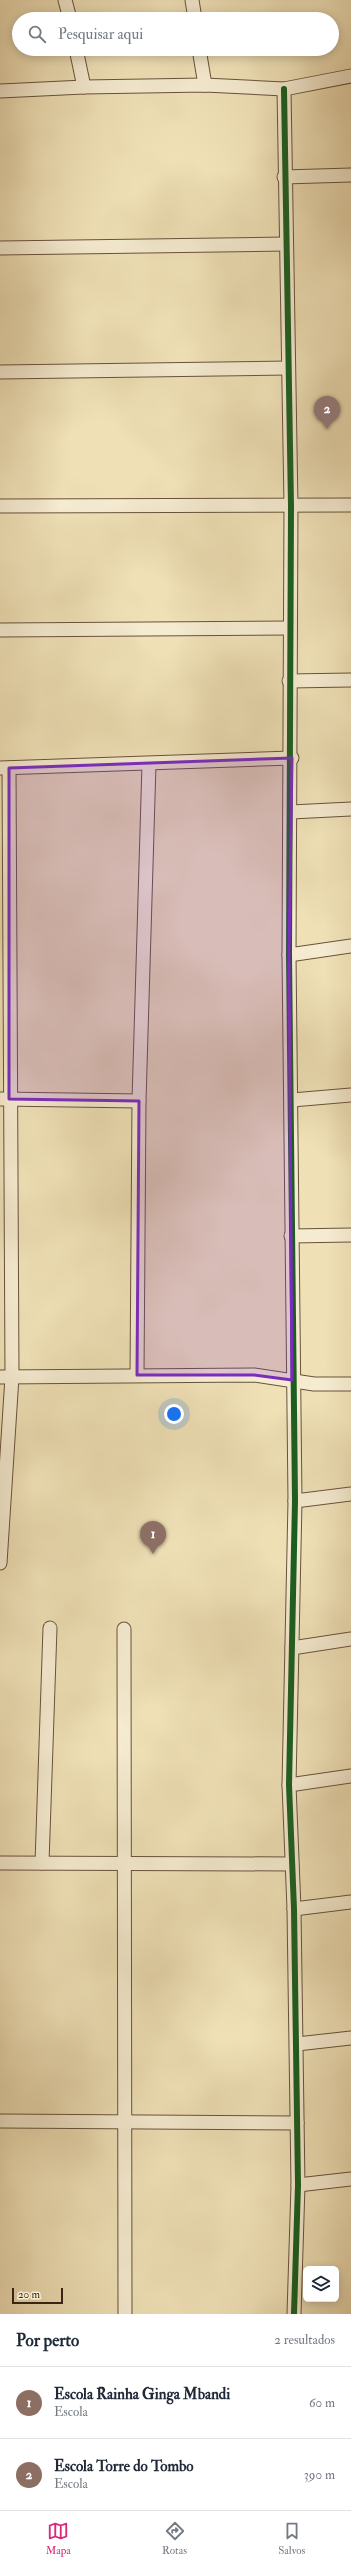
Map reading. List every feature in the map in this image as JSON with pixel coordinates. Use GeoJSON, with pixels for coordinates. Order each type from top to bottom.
{"type":"FeatureCollection","features":[{"type":"Feature","properties":{"kind":"street"},"geometry":{"type":"LineString","coordinates":[[65,0],[68,12]]}},
{"type":"Feature","properties":{"kind":"street"},"geometry":{"type":"LineString","coordinates":[[192,0],[194,12]]}},
{"type":"Feature","properties":{"kind":"street"},"geometry":{"type":"LineString","coordinates":[[78,56],[84,86]]}},
{"type":"Feature","properties":{"kind":"street"},"geometry":{"type":"LineString","coordinates":[[201,56],[205,85]]}},
{"type":"Feature","properties":{"kind":"street"},"geometry":{"type":"LineString","coordinates":[[0,91],[84,86],[205,85],[284,89],[351,76]]}},
{"type":"Feature","properties":{"kind":"street"},"geometry":{"type":"LineString","coordinates":[[284,89],[284,177],[291,506],[289,681],[292,758],[289,955],[292,1100],[292,1380],[295,1501],[289,1785],[294,1910],[298,2185],[294,2314]]}},
{"type":"Feature","properties":{"kind":"street"},"geometry":{"type":"LineString","coordinates":[[284,177],[351,175]]}},
{"type":"Feature","properties":{"kind":"street"},"geometry":{"type":"LineString","coordinates":[[0,248],[286,244]]}},
{"type":"Feature","properties":{"kind":"street"},"geometry":{"type":"LineString","coordinates":[[0,372],[288,368]]}},
{"type":"Feature","properties":{"kind":"street"},"geometry":{"type":"LineString","coordinates":[[0,506],[351,505]]}},
{"type":"Feature","properties":{"kind":"street"},"geometry":{"type":"LineString","coordinates":[[0,630],[290,628]]}},
{"type":"Feature","properties":{"kind":"street"},"geometry":{"type":"LineString","coordinates":[[289,681],[351,680]]}},
{"type":"Feature","properties":{"kind":"street"},"geometry":{"type":"LineString","coordinates":[[0,1563],[6,1377],[4,768],[292,758]]}},
{"type":"Feature","properties":{"kind":"street"},"geometry":{"type":"LineString","coordinates":[[137,1375],[139,1102],[149,764]]}},
{"type":"Feature","properties":{"kind":"street"},"geometry":{"type":"LineString","coordinates":[[291,812],[351,808]]}},
{"type":"Feature","properties":{"kind":"street"},"geometry":{"type":"LineString","coordinates":[[289,955],[351,946]]}},
{"type":"Feature","properties":{"kind":"street"},"geometry":{"type":"LineString","coordinates":[[292,1100],[351,1095]]}},
{"type":"Feature","properties":{"kind":"street"},"geometry":{"type":"LineString","coordinates":[[4,1099],[139,1102]]}},
{"type":"Feature","properties":{"kind":"street"},"geometry":{"type":"LineString","coordinates":[[291,1236],[351,1235]]}},
{"type":"Feature","properties":{"kind":"street"},"geometry":{"type":"LineString","coordinates":[[6,1377],[254,1375],[314,1384],[351,1384]]}},
{"type":"Feature","properties":{"kind":"street"},"geometry":{"type":"LineString","coordinates":[[295,1501],[351,1494]]}},
{"type":"Feature","properties":{"kind":"street"},"geometry":{"type":"LineString","coordinates":[[42,1863],[50,1628]]}},
{"type":"Feature","properties":{"kind":"street"},"geometry":{"type":"LineString","coordinates":[[124,1630],[125,2314]]}},
{"type":"Feature","properties":{"kind":"street"},"geometry":{"type":"LineString","coordinates":[[292,1648],[351,1639]]}},
{"type":"Feature","properties":{"kind":"street"},"geometry":{"type":"LineString","coordinates":[[289,1785],[351,1776]]}},
{"type":"Feature","properties":{"kind":"street"},"geometry":{"type":"LineString","coordinates":[[0,1863],[292,1864]]}},
{"type":"Feature","properties":{"kind":"street"},"geometry":{"type":"LineString","coordinates":[[294,1910],[351,1902]]}},
{"type":"Feature","properties":{"kind":"street"},"geometry":{"type":"LineString","coordinates":[[297,2044],[351,2038]]}},
{"type":"Feature","properties":{"kind":"street"},"geometry":{"type":"LineString","coordinates":[[0,2121],[297,2123]]}},
{"type":"Feature","properties":{"kind":"street"},"geometry":{"type":"LineString","coordinates":[[298,2185],[351,2179]]}},
{"type":"Feature","properties":{"kind":"highlighted area"},"geometry":{"type":"Polygon","coordinates":[[[292,758],[289,955],[292,1380],[254,1375],[137,1375],[139,1101],[9,1099],[9,768],[292,758]]]}},
{"type":"Feature","properties":{"kind":"cycle path"},"geometry":{"type":"LineString","coordinates":[[284,89],[291,506],[289,955],[295,1501],[289,1785],[294,1909],[298,2185],[294,2314]]}},
{"type":"Feature","properties":{"kind":"place","name":"Escola Torre do Tombo"},"geometry":{"type":"Point","coordinates":[327,429]}},
{"type":"Feature","properties":{"kind":"place","name":"Escola Rainha Ginga Mbandi"},"geometry":{"type":"Point","coordinates":[153,1554]}}]}
